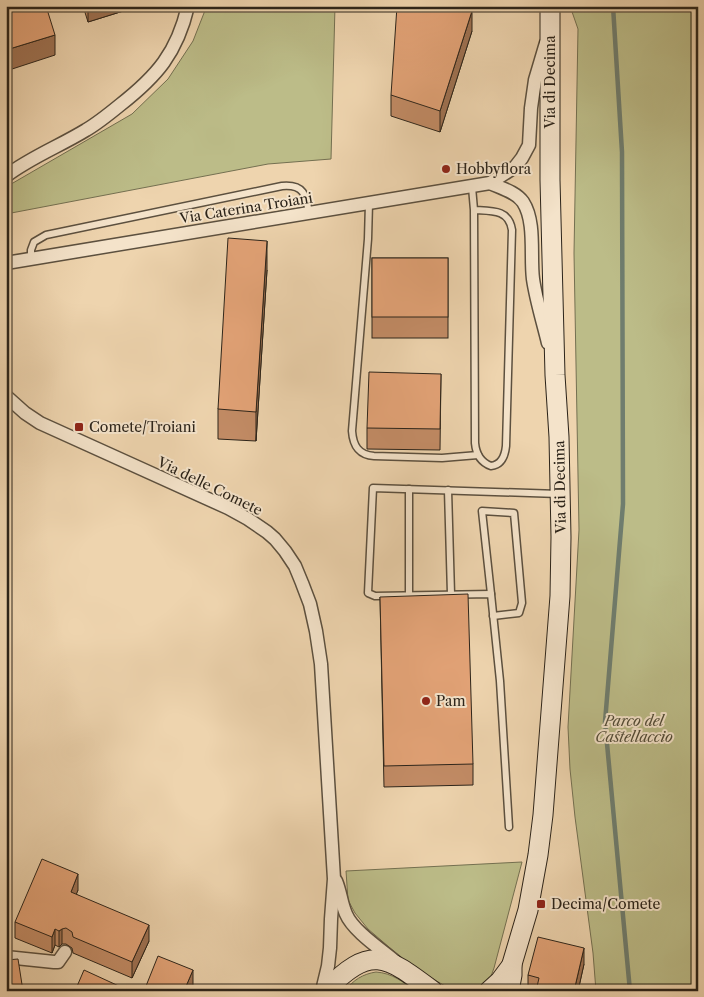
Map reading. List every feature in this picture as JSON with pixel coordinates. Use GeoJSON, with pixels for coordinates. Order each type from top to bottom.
{"type":"FeatureCollection","features":[{"type":"Feature","properties":{"kind":"street"},"geometry":{"type":"LineString","coordinates":[[6,176],[86,130],[141,88],[160,68],[170,53],[188,6]]}},
{"type":"Feature","properties":{"kind":"street","name":"Via di Decima"},"geometry":{"type":"LineString","coordinates":[[509,991],[512,964],[532,891],[537,863],[542,823],[560,596],[560,437],[555,375],[550,180],[550,6]]}},
{"type":"Feature","properties":{"kind":"street","name":"Via Caterina Troiani"},"geometry":{"type":"LineString","coordinates":[[6,263],[490,183],[515,167],[529,145],[534,80],[550,29]]}},
{"type":"Feature","properties":{"kind":"street"},"geometry":{"type":"LineString","coordinates":[[490,183],[516,195],[523,202],[527,210],[530,224],[533,279],[555,375]]}},
{"type":"Feature","properties":{"kind":"street","name":"Via delle Comete"},"geometry":{"type":"LineString","coordinates":[[6,396],[40,423],[237,512],[274,539],[295,566],[313,618],[321,664],[334,879],[330,948],[324,991]]}},
{"type":"Feature","properties":{"kind":"street","name":"Via delle Comete"},"geometry":{"type":"LineString","coordinates":[[334,879],[340,890],[350,922],[404,970]]}},
{"type":"Feature","properties":{"kind":"street"},"geometry":{"type":"LineString","coordinates":[[6,957],[58,962],[65,952]]}},
{"type":"Feature","properties":{"kind":"street"},"geometry":{"type":"LineString","coordinates":[[324,991],[353,966],[369,960],[385,960],[404,970],[433,991]]}},
{"type":"Feature","properties":{"kind":"street","name":"Via di Decima"},"geometry":{"type":"LineString","coordinates":[[489,991],[500,982],[512,964]]}},
{"type":"Feature","properties":{"kind":"lane"},"geometry":{"type":"LineString","coordinates":[[31,258],[34,242],[46,235],[282,186],[289,185],[300,189],[304,193],[309,213]]}},
{"type":"Feature","properties":{"kind":"lane"},"geometry":{"type":"LineString","coordinates":[[472,187],[474,210],[475,443],[478,455],[483,462],[487,465],[495,466],[502,460],[506,452],[512,236],[510,221],[505,215],[494,211],[474,210]]}},
{"type":"Feature","properties":{"kind":"lane"},"geometry":{"type":"LineString","coordinates":[[369,203],[368,239],[352,431],[354,445],[360,452],[374,456],[442,458],[478,455]]}},
{"type":"Feature","properties":{"kind":"lane"},"geometry":{"type":"LineString","coordinates":[[491,594],[375,596],[368,593],[374,488],[560,494]]}},
{"type":"Feature","properties":{"kind":"lane"},"geometry":{"type":"LineString","coordinates":[[409,489],[409,595]]}},
{"type":"Feature","properties":{"kind":"lane"},"geometry":{"type":"LineString","coordinates":[[448,490],[451,594]]}},
{"type":"Feature","properties":{"kind":"lane"},"geometry":{"type":"LineString","coordinates":[[493,616],[519,613],[522,603],[514,513],[482,511],[491,594],[493,616],[500,681],[509,827]]}},
{"type":"Feature","properties":{"kind":"green space"},"geometry":{"type":"Polygon","coordinates":[[[206,6],[335,6],[331,159],[268,164],[6,214],[6,187],[132,114],[168,79],[193,41],[206,6]]]}},
{"type":"Feature","properties":{"kind":"green space","name":"Parco del Castellaccio"},"geometry":{"type":"Polygon","coordinates":[[[570,6],[698,6],[698,991],[596,991],[593,953],[575,817],[568,727],[579,530],[574,253],[578,29],[570,6]]]}},
{"type":"Feature","properties":{"kind":"green space"},"geometry":{"type":"Polygon","coordinates":[[[522,862],[490,979],[470,991],[457,991],[445,986],[410,965],[368,929],[355,913],[348,900],[346,871],[522,862]]]}},
{"type":"Feature","properties":{"kind":"green space"},"geometry":{"type":"Polygon","coordinates":[[[376,972],[392,976],[416,991],[345,991],[359,978],[376,972]]]}},
{"type":"Feature","properties":{"kind":"building"},"geometry":{"type":"Polygon","coordinates":[[[6,6],[46,6],[55,35],[6,50],[6,6]]]}},
{"type":"Feature","properties":{"kind":"building"},"geometry":{"type":"Polygon","coordinates":[[[397,6],[459,6],[472,11],[440,111],[391,95],[397,6]]]}},
{"type":"Feature","properties":{"kind":"building"},"geometry":{"type":"Polygon","coordinates":[[[228,238],[267,241],[256,412],[218,409],[228,238]]]}},
{"type":"Feature","properties":{"kind":"building"},"geometry":{"type":"Polygon","coordinates":[[[372,258],[448,258],[448,317],[372,317],[372,258]]]}},
{"type":"Feature","properties":{"kind":"building"},"geometry":{"type":"Polygon","coordinates":[[[369,372],[441,374],[440,429],[367,428],[369,372]]]}},
{"type":"Feature","properties":{"kind":"building","name":"Pam"},"geometry":{"type":"Polygon","coordinates":[[[468,594],[473,764],[384,766],[380,597],[468,594]]]}},
{"type":"Feature","properties":{"kind":"building"},"geometry":{"type":"Polygon","coordinates":[[[42,859],[78,874],[71,892],[149,925],[132,962],[73,937],[72,932],[66,928],[59,931],[55,929],[52,937],[15,922],[42,859]]]}},
{"type":"Feature","properties":{"kind":"building"},"geometry":{"type":"Polygon","coordinates":[[[538,937],[584,948],[574,991],[536,991],[539,978],[528,975],[538,937]]]}},
{"type":"Feature","properties":{"kind":"building"},"geometry":{"type":"Polygon","coordinates":[[[158,956],[193,970],[184,991],[144,991],[158,956]]]}},
{"type":"Feature","properties":{"kind":"building"},"geometry":{"type":"Polygon","coordinates":[[[18,959],[23,991],[6,991],[6,960],[18,959]]]}},
{"type":"Feature","properties":{"kind":"building"},"geometry":{"type":"Polygon","coordinates":[[[84,970],[121,987],[119,991],[75,991],[84,970]]]}},
{"type":"Feature","properties":{"kind":"waterway"},"geometry":{"type":"LineString","coordinates":[[613,6],[622,152],[623,504],[605,722],[630,991]]}},
{"type":"Feature","properties":{"kind":"place","name":"Hobbyflora"},"geometry":{"type":"Point","coordinates":[446,169]}},
{"type":"Feature","properties":{"kind":"place","name":"Comete/Troiani"},"geometry":{"type":"Point","coordinates":[79,427]}},
{"type":"Feature","properties":{"kind":"place","name":"Pam"},"geometry":{"type":"Point","coordinates":[426,701]}},
{"type":"Feature","properties":{"kind":"place","name":"Decima/Comete"},"geometry":{"type":"Point","coordinates":[541,904]}}]}
